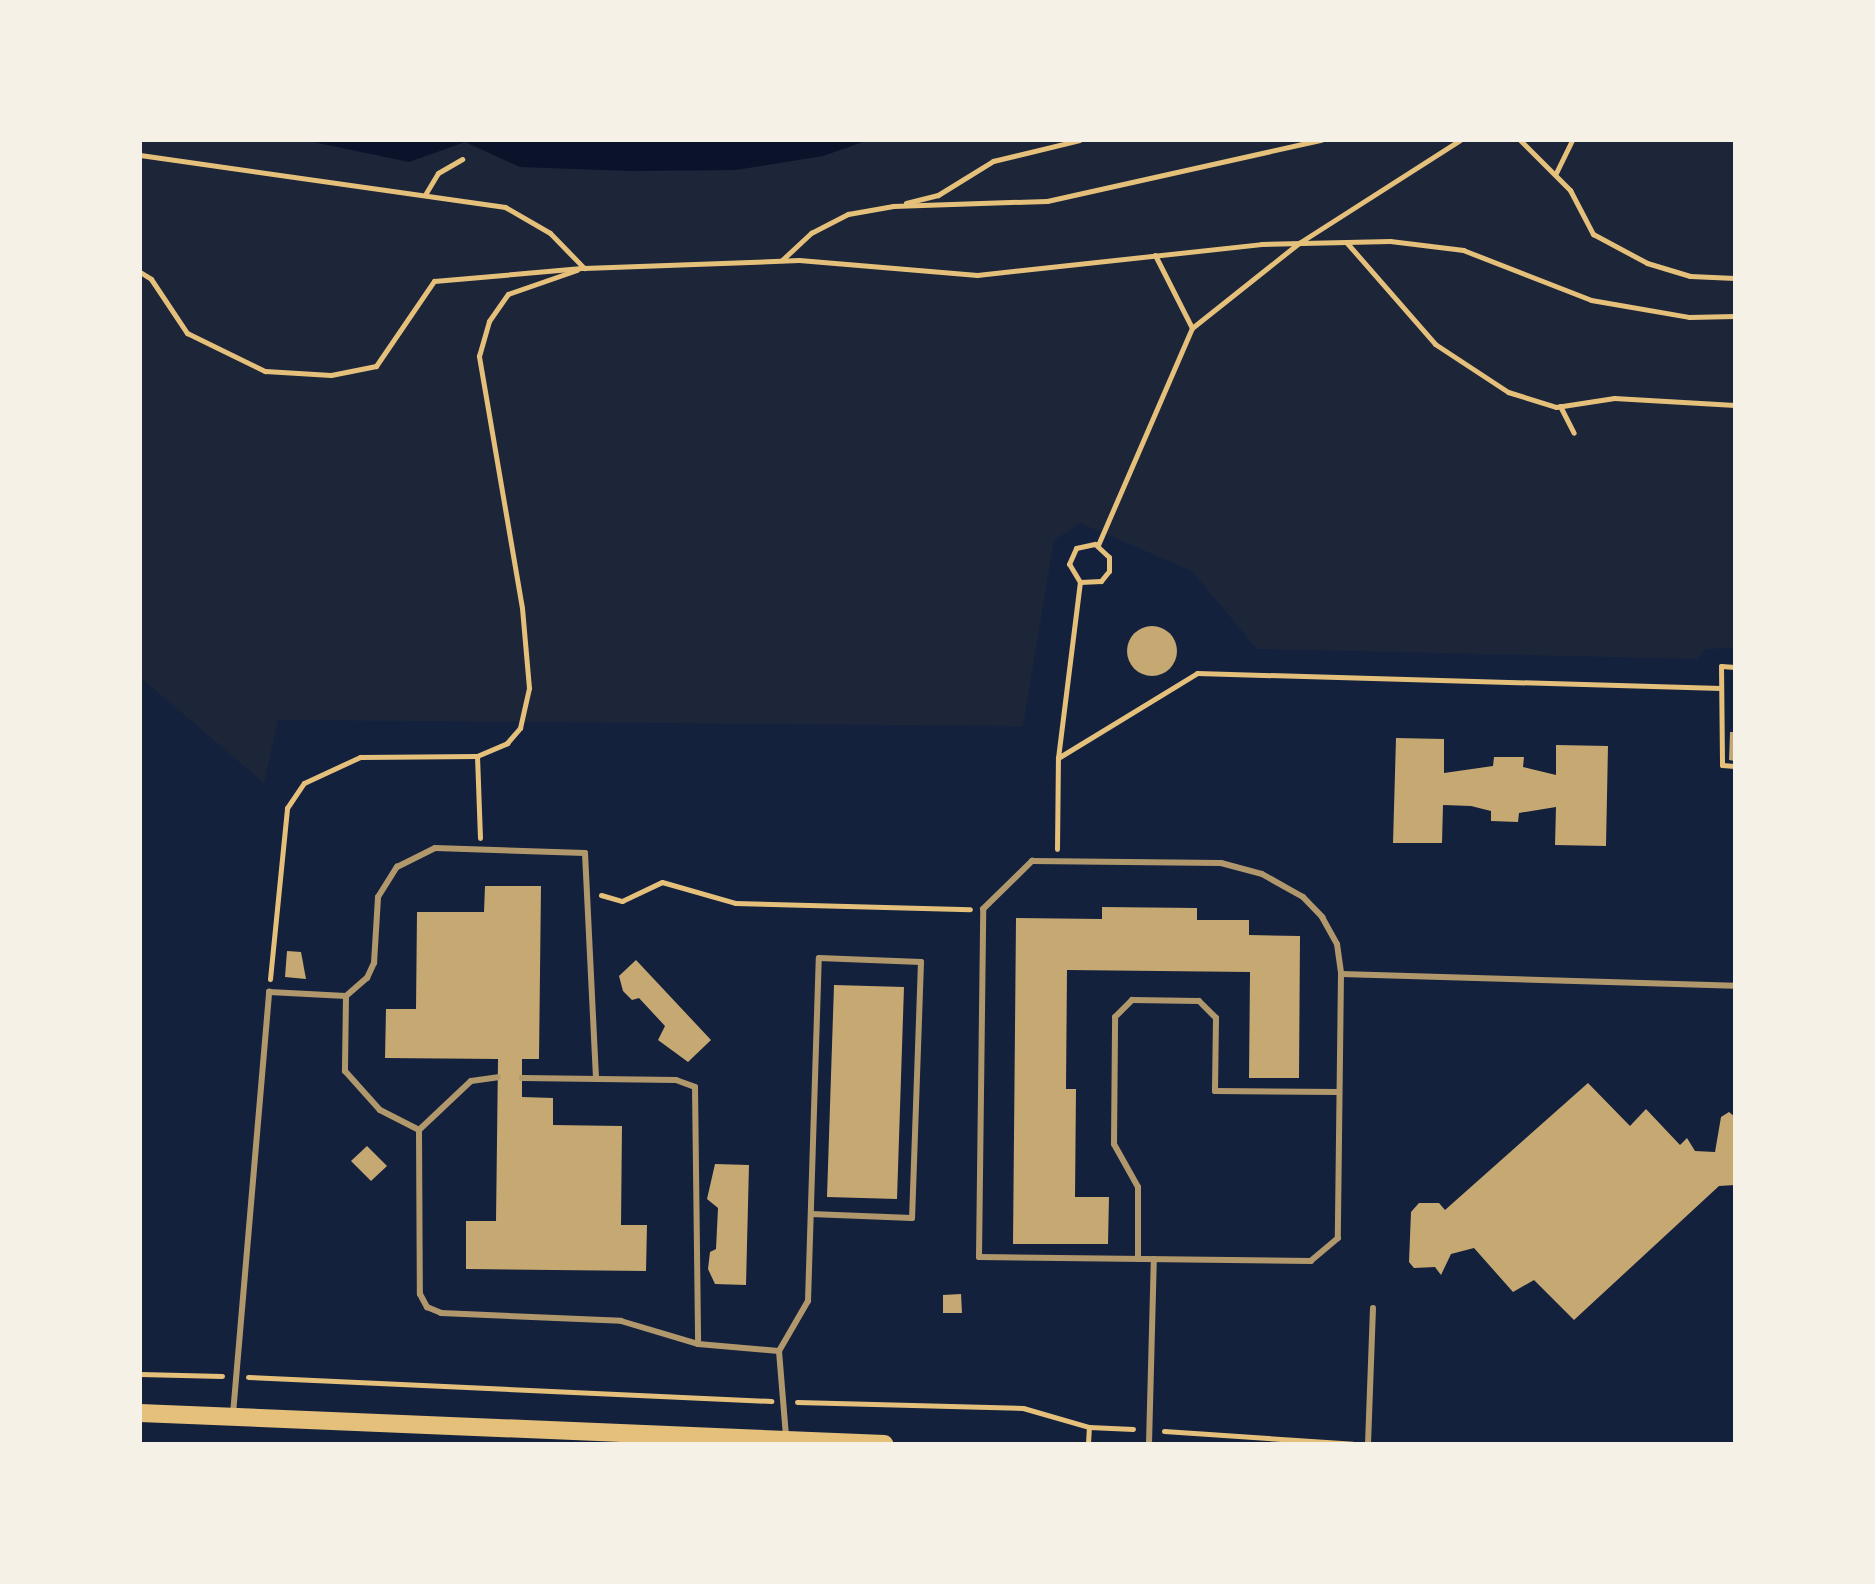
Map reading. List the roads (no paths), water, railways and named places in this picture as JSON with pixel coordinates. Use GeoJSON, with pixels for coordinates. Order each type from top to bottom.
{"type":"FeatureCollection","features":[{"type":"Feature","properties":{"kind":"main road"},"geometry":{"type":"LineString","coordinates":[[140,1413],[884,1444]]}},
{"type":"Feature","properties":{"kind":"lane"},"geometry":{"type":"LineString","coordinates":[[418,1130],[380,1110],[350,1080],[342,1031],[346,996],[374,962],[378,897],[397,867],[436,848],[585,853],[590,888],[596,1079]]}},
{"type":"Feature","properties":{"kind":"lane"},"geometry":{"type":"LineString","coordinates":[[1032,861],[1221,863],[1262,874],[1303,897],[1322,917],[1337,944],[1338,1238],[1311,1260],[1138,1259],[979,1257],[983,910],[1032,861]]}},
{"type":"Feature","properties":{"kind":"lane"},"geometry":{"type":"LineString","coordinates":[[786,1437],[779,1351],[808,1300],[810,1214],[819,958],[921,962],[912,1218],[810,1214]]}},
{"type":"Feature","properties":{"kind":"lane"},"geometry":{"type":"LineString","coordinates":[[1340,974],[1735,986]]}},
{"type":"Feature","properties":{"kind":"lane"},"geometry":{"type":"LineString","coordinates":[[232,1416],[269,992],[346,996]]}},
{"type":"Feature","properties":{"kind":"lane"},"geometry":{"type":"LineString","coordinates":[[1138,1259],[1138,1187],[1114,1144],[1115,1017],[1132,1000],[1199,1001],[1216,1018],[1215,1091],[1339,1092]]}},
{"type":"Feature","properties":{"kind":"lane"},"geometry":{"type":"LineString","coordinates":[[498,1077],[471,1081],[418,1130],[420,1294],[427,1306],[440,1313],[621,1320],[698,1344],[779,1351]]}},
{"type":"Feature","properties":{"kind":"lane"},"geometry":{"type":"LineString","coordinates":[[522,1078],[676,1080],[700,1096],[698,1344]]}},
{"type":"Feature","properties":{"kind":"lane"},"geometry":{"type":"LineString","coordinates":[[1150,1444],[1154,1259]]}},
{"type":"Feature","properties":{"kind":"lane"},"geometry":{"type":"LineString","coordinates":[[1368,1444],[1373,1308]]}}]}
